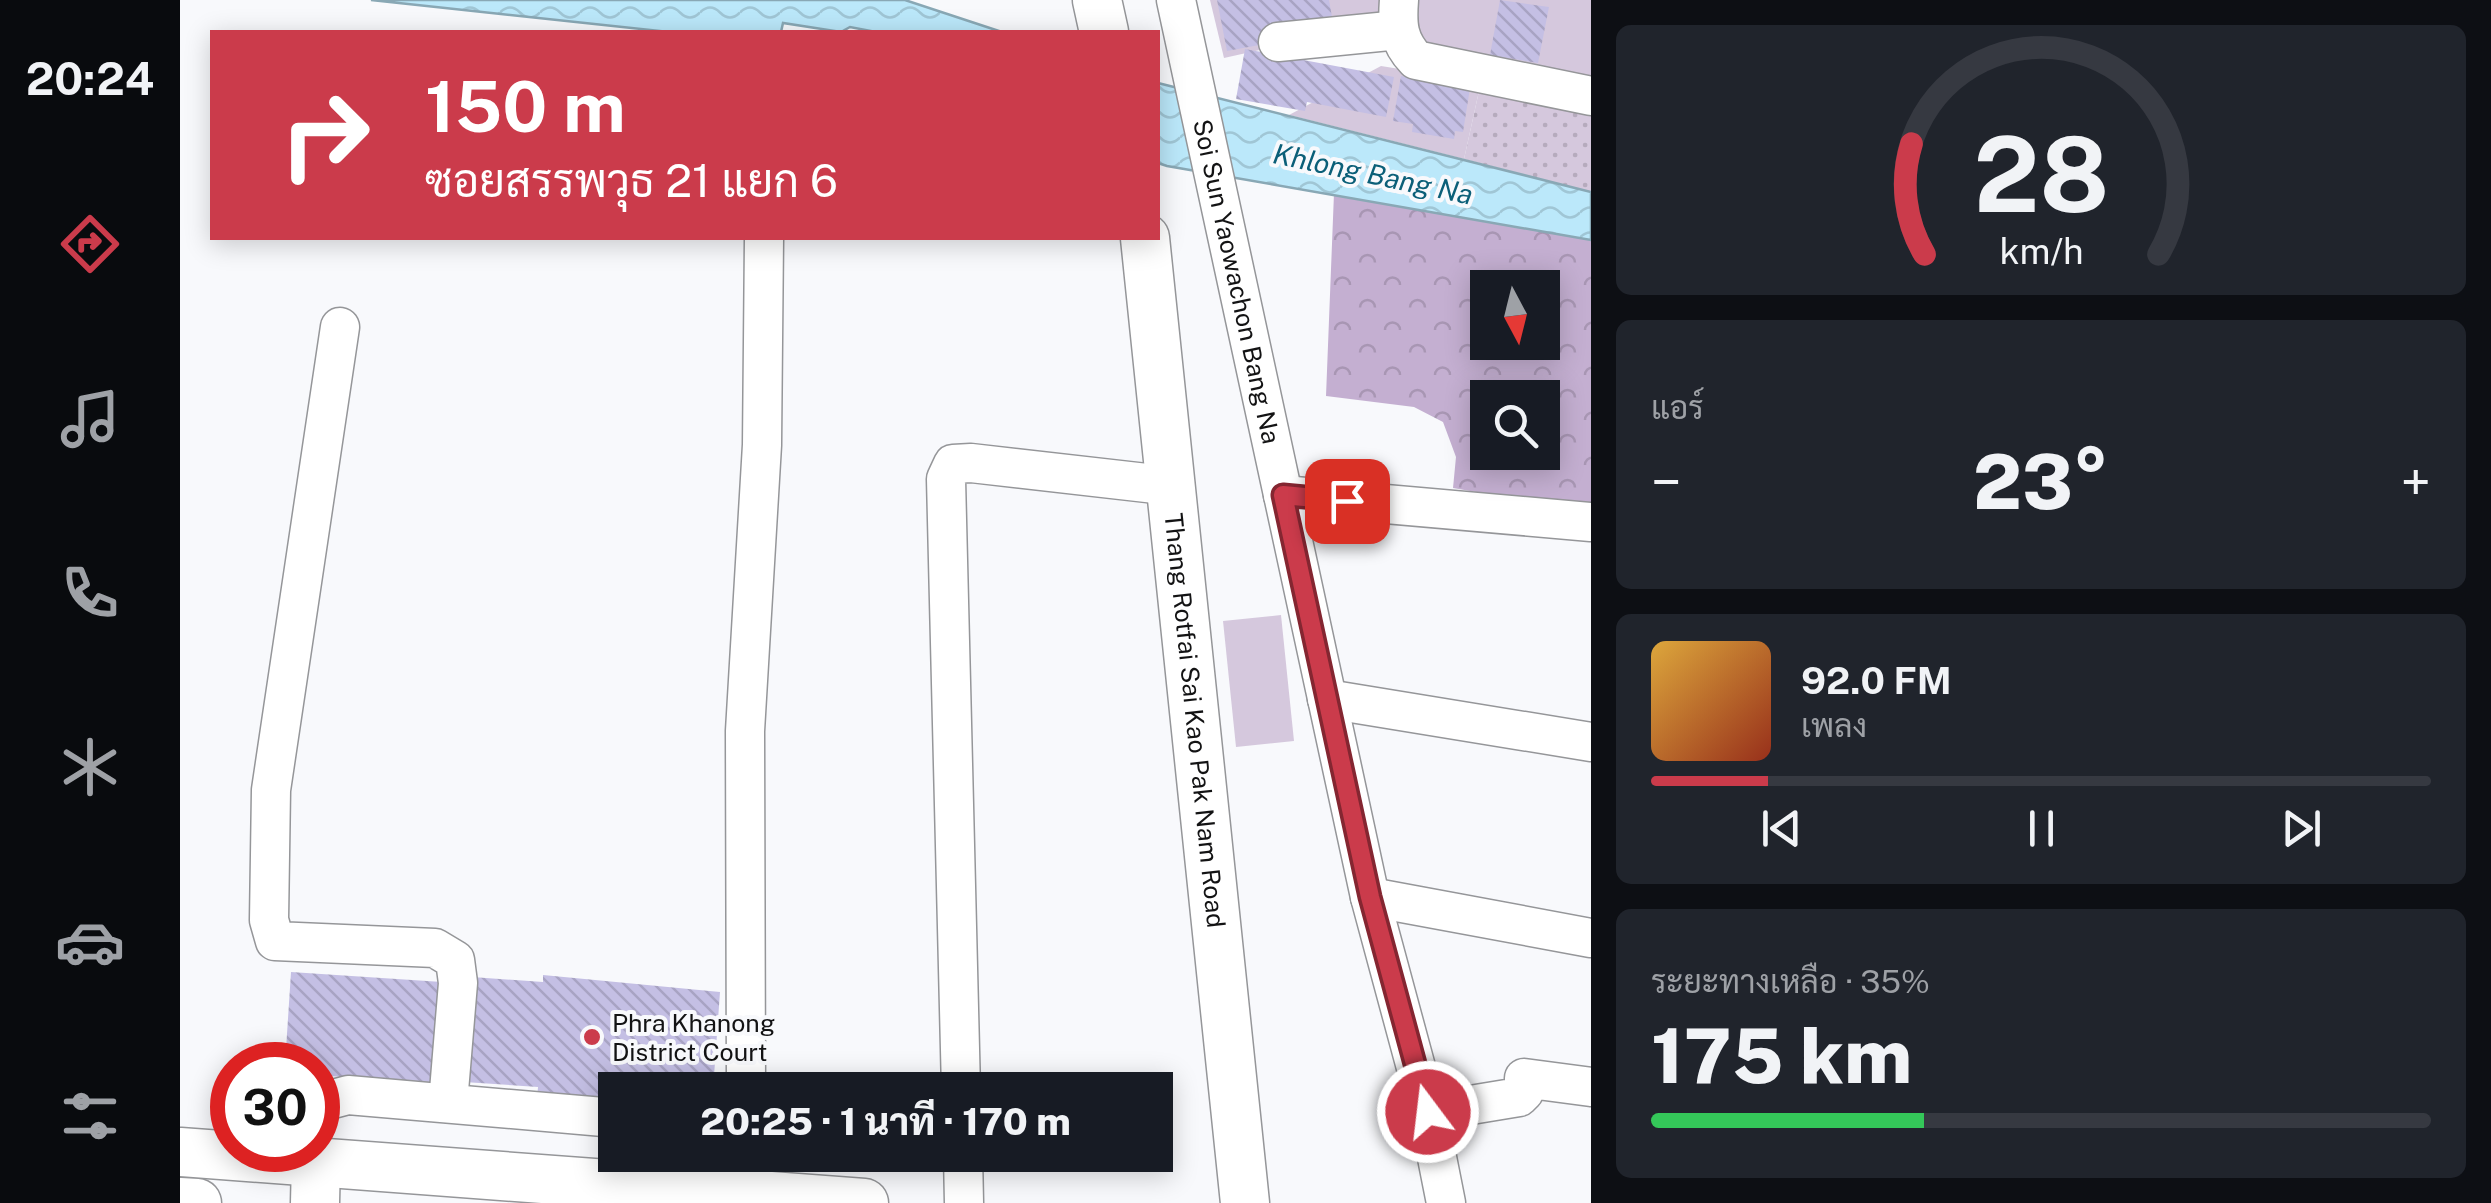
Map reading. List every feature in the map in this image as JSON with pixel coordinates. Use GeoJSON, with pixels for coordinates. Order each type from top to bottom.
{"type":"FeatureCollection","features":[{"type":"Feature","properties":{"kind":"main road","name":"Thang Rotfai Sai Kao Pak Nam Road"},"geometry":{"type":"LineString","coordinates":[[1148,257],[1245,1203]]}},
{"type":"Feature","properties":{"kind":"main road"},"geometry":{"type":"LineString","coordinates":[[180,1152],[210,1156]]}},
{"type":"Feature","properties":{"kind":"main road"},"geometry":{"type":"LineString","coordinates":[[340,1169],[729,1174],[864,1203]]}},
{"type":"Feature","properties":{"kind":"main road"},"geometry":{"type":"LineString","coordinates":[[180,1202],[197,1203]]}},
{"type":"Feature","properties":{"kind":"street","name":"Soi Sun Yaowachon Bang Na"},"geometry":{"type":"LineString","coordinates":[[1176,1],[1370,897],[1428,1112],[1446,1203]]}},
{"type":"Feature","properties":{"kind":"street"},"geometry":{"type":"LineString","coordinates":[[1278,42],[1399,15],[1402,46],[1416,60],[1591,96]]}},
{"type":"Feature","properties":{"kind":"street"},"geometry":{"type":"LineString","coordinates":[[746,1072],[745,731],[762,445],[764,240]]}},
{"type":"Feature","properties":{"kind":"street"},"geometry":{"type":"LineString","coordinates":[[340,328],[271,790],[269,920],[275,941],[434,948],[455,960],[458,983],[448,1103]]}},
{"type":"Feature","properties":{"kind":"street"},"geometry":{"type":"LineString","coordinates":[[961,1072],[946,479],[953,464],[971,462],[1172,486]]}},
{"type":"Feature","properties":{"kind":"street"},"geometry":{"type":"LineString","coordinates":[[1283,495],[1591,522]]}},
{"type":"Feature","properties":{"kind":"street"},"geometry":{"type":"LineString","coordinates":[[1328,699],[1591,742]]}},
{"type":"Feature","properties":{"kind":"street"},"geometry":{"type":"LineString","coordinates":[[1370,897],[1591,938]]}},
{"type":"Feature","properties":{"kind":"street"},"geometry":{"type":"LineString","coordinates":[[1428,1112],[1519,1098],[1524,1092],[1524,1078],[1591,1086]]}},
{"type":"Feature","properties":{"kind":"street"},"geometry":{"type":"LineString","coordinates":[[340,1097],[598,1116]]}},
{"type":"Feature","properties":{"kind":"street"},"geometry":{"type":"LineString","coordinates":[[963,1172],[964,1203]]}},
{"type":"Feature","properties":{"kind":"shaded area"},"geometry":{"type":"Polygon","coordinates":[[[1210,0],[1386,0],[1383,22],[1224,58],[1210,0]]]}},
{"type":"Feature","properties":{"kind":"shaded area"},"geometry":{"type":"Polygon","coordinates":[[[1414,0],[1591,0],[1591,82],[1427,51],[1416,23],[1414,0]]]}},
{"type":"Feature","properties":{"kind":"shaded area"},"geometry":{"type":"Polygon","coordinates":[[[1381,66],[1481,82],[1464,159],[1289,115],[1381,66]]]}},
{"type":"Feature","properties":{"kind":"shaded area"},"geometry":{"type":"Polygon","coordinates":[[[1481,82],[1591,103],[1591,192],[1464,159],[1481,82]]]}},
{"type":"Feature","properties":{"kind":"shaded area"},"geometry":{"type":"Polygon","coordinates":[[[1281,615],[1294,741],[1236,747],[1223,621],[1281,615]]]}},
{"type":"Feature","properties":{"kind":"green space"},"geometry":{"type":"Polygon","coordinates":[[[1334,193],[1591,240],[1591,512],[1453,488],[1456,457],[1443,422],[1414,407],[1326,396],[1334,193]]]}},
{"type":"Feature","properties":{"kind":"water"},"geometry":{"type":"Polygon","coordinates":[[[371,0],[905,0],[996,30],[828,30],[783,23],[781,30],[650,30],[371,0]]]}},
{"type":"Feature","properties":{"kind":"water","name":"Khlong Bang Na"},"geometry":{"type":"Polygon","coordinates":[[[1160,84],[1591,192],[1591,240],[1160,164],[1160,84]]]}},
{"type":"Feature","properties":{"kind":"building"},"geometry":{"type":"Polygon","coordinates":[[[1217,0],[1329,0],[1332,17],[1268,30],[1270,43],[1227,51],[1217,0]]]}},
{"type":"Feature","properties":{"kind":"building"},"geometry":{"type":"Polygon","coordinates":[[[1500,0],[1549,7],[1538,63],[1490,55],[1500,0]]]}},
{"type":"Feature","properties":{"kind":"building"},"geometry":{"type":"Polygon","coordinates":[[[1245,49],[1394,77],[1386,117],[1307,102],[1305,111],[1236,99],[1245,49]]]}},
{"type":"Feature","properties":{"kind":"building"},"geometry":{"type":"Polygon","coordinates":[[[1401,76],[1470,88],[1463,132],[1455,131],[1454,139],[1412,132],[1413,124],[1393,121],[1401,76]]]}},
{"type":"Feature","properties":{"kind":"building"},"geometry":{"type":"Polygon","coordinates":[[[291,972],[442,982],[434,1084],[340,1077],[340,1042],[286,1042],[291,972]]]}},
{"type":"Feature","properties":{"kind":"building","name":"Phra Khanong District Court"},"geometry":{"type":"Polygon","coordinates":[[[543,975],[720,992],[714,1072],[598,1072],[598,1103],[537,1099],[538,1087],[464,1082],[472,977],[543,982],[543,975]]]}},
{"type":"Feature","properties":{"kind":"place","name":"Phra Khanong District Court"},"geometry":{"type":"Point","coordinates":[592,1037]}},
{"type":"Feature","properties":{"kind":"route"},"geometry":{"type":"LineString","coordinates":[[1347,501],[1283,495],[1370,897],[1428,1112]]}}]}
